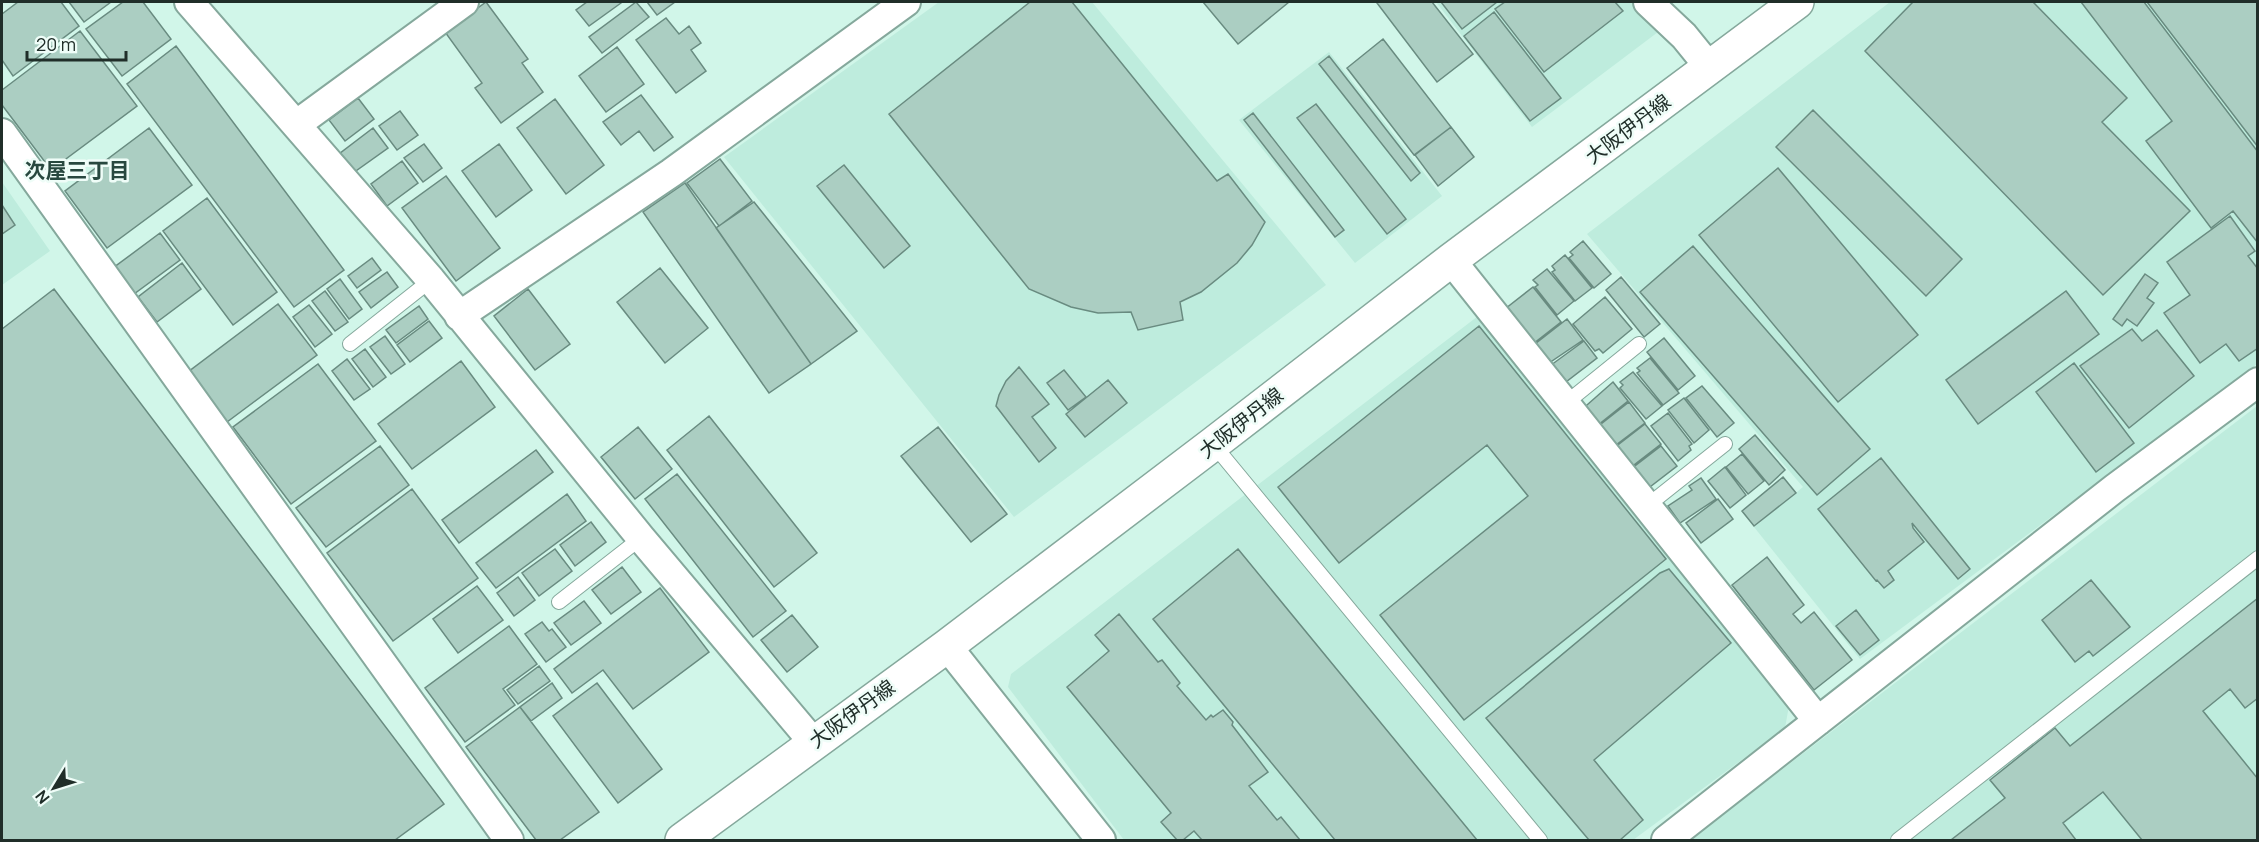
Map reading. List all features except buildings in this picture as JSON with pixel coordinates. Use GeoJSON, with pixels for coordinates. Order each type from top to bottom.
{"type":"FeatureCollection","features":[{"type":"Feature","properties":{"kind":"main road","name":"大阪伊丹線"},"geometry":{"type":"LineString","coordinates":[[682,840],[946,646],[1451,260],[1797,2]]}},
{"type":"Feature","properties":{"kind":"street"},"geometry":{"type":"LineString","coordinates":[[189,2],[431,280],[813,742]]}},
{"type":"Feature","properties":{"kind":"street"},"geometry":{"type":"LineString","coordinates":[[297,124],[464,2]]}},
{"type":"Feature","properties":{"kind":"street"},"geometry":{"type":"LineString","coordinates":[[459,316],[671,173],[906,2]]}},
{"type":"Feature","properties":{"kind":"street"},"geometry":{"type":"LineString","coordinates":[[1648,2],[1684,36],[1710,68]]}},
{"type":"Feature","properties":{"kind":"street"},"geometry":{"type":"LineString","coordinates":[[2,133],[509,840]]}},
{"type":"Feature","properties":{"kind":"street"},"geometry":{"type":"LineString","coordinates":[[1451,260],[1818,721]]}},
{"type":"Feature","properties":{"kind":"street"},"geometry":{"type":"LineString","coordinates":[[1666,840],[2149,462],[2258,382]]}},
{"type":"Feature","properties":{"kind":"street"},"geometry":{"type":"LineString","coordinates":[[946,646],[1101,840]]}},
{"type":"Feature","properties":{"kind":"lane"},"geometry":{"type":"LineString","coordinates":[[350,344],[431,280]]}},
{"type":"Feature","properties":{"kind":"lane"},"geometry":{"type":"LineString","coordinates":[[1566,403],[1640,344]]}},
{"type":"Feature","properties":{"kind":"lane"},"geometry":{"type":"LineString","coordinates":[[1213,444],[1540,840]]}},
{"type":"Feature","properties":{"kind":"lane"},"geometry":{"type":"LineString","coordinates":[[1647,506],[1725,444]]}},
{"type":"Feature","properties":{"kind":"lane"},"geometry":{"type":"LineString","coordinates":[[559,602],[642,538]]}},
{"type":"Feature","properties":{"kind":"lane"},"geometry":{"type":"LineString","coordinates":[[1898,840],[2258,558]]}},
{"type":"Feature","properties":{"kind":"shaded area"},"geometry":{"type":"Polygon","coordinates":[[[939,2],[1092,2],[1326,285],[1014,517],[724,157],[939,2]]]}},
{"type":"Feature","properties":{"kind":"shaded area"},"geometry":{"type":"Polygon","coordinates":[[[1436,2],[1635,2],[1662,29],[1532,127],[1436,2]]]}},
{"type":"Feature","properties":{"kind":"shaded area"},"geometry":{"type":"Polygon","coordinates":[[[1890,2],[2257,2],[2257,364],[1860,659],[1754,527],[1803,487],[1587,234],[1890,2]]]}},
{"type":"Feature","properties":{"kind":"shaded area"},"geometry":{"type":"Polygon","coordinates":[[[1329,52],[1442,196],[1355,263],[1239,120],[1329,52]]]}},
{"type":"Feature","properties":{"kind":"shaded area"},"geometry":{"type":"Polygon","coordinates":[[[2,182],[50,251],[2,285],[2,182]]]}},
{"type":"Feature","properties":{"kind":"shaded area"},"geometry":{"type":"Polygon","coordinates":[[[1482,313],[1790,700],[1785,728],[1633,840],[1124,840],[1008,687],[1011,674],[1482,313]]]}},
{"type":"Feature","properties":{"kind":"shaded area"},"geometry":{"type":"Polygon","coordinates":[[[2257,406],[2257,840],[1690,840],[2198,451],[2257,406]]]}},
{"type":"Feature","properties":{"kind":"district","name":"次屋三丁目"},"geometry":{"type":"Point","coordinates":[77,171]}}]}
